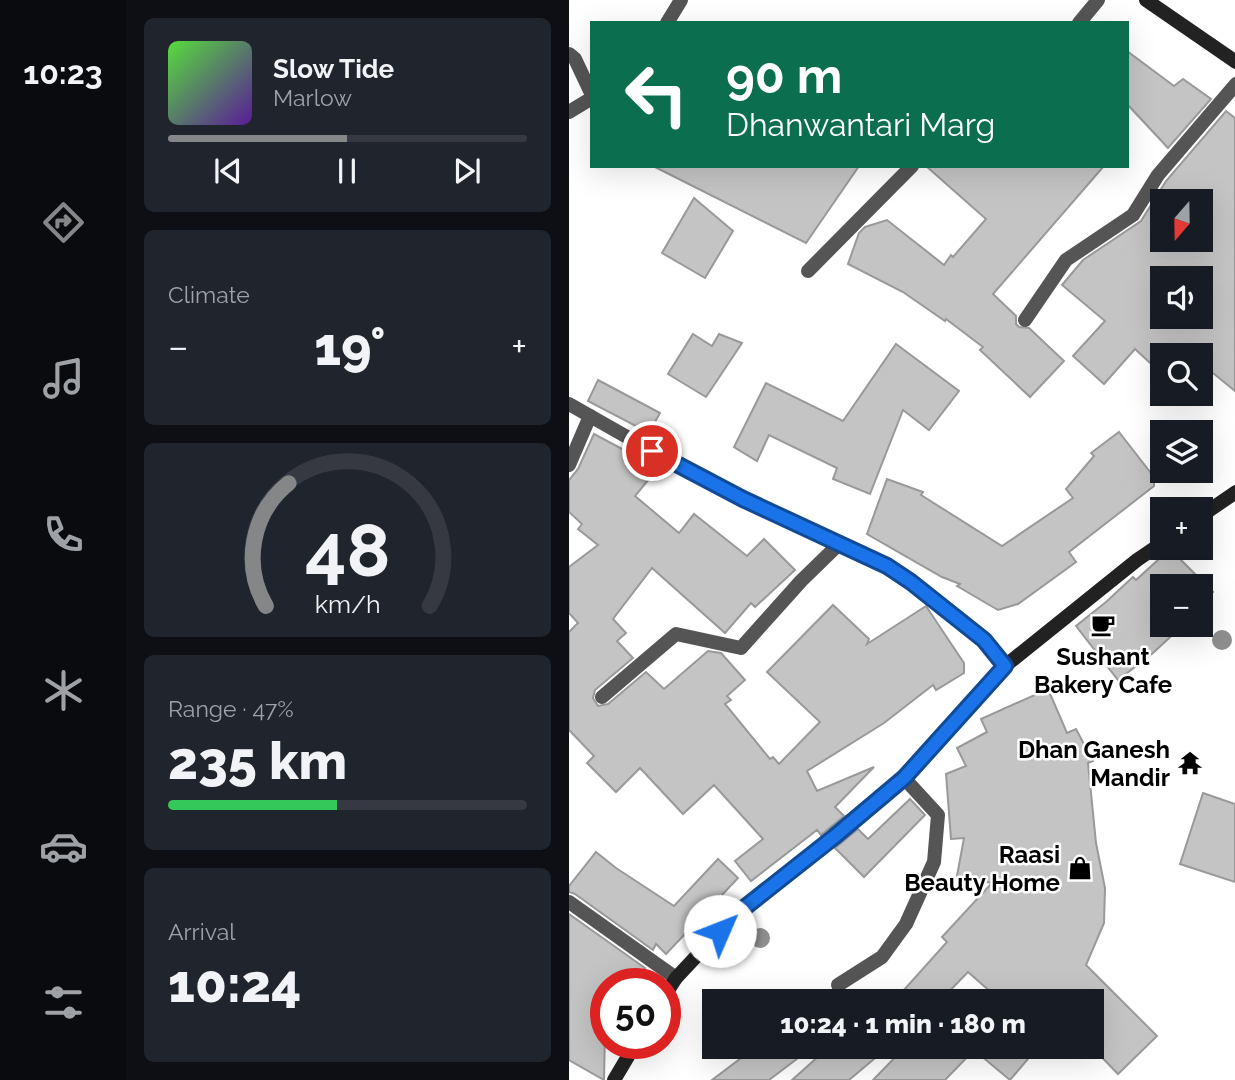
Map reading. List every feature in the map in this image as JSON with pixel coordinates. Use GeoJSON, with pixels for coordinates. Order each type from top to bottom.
{"type":"FeatureCollection","features":[{"type":"Feature","properties":{"kind":"main road"},"geometry":{"type":"LineString","coordinates":[[1146,0],[1235,62]]}},
{"type":"Feature","properties":{"kind":"main road"},"geometry":{"type":"LineString","coordinates":[[1213,508],[1235,492]]}},
{"type":"Feature","properties":{"kind":"main road"},"geometry":{"type":"LineString","coordinates":[[681,973],[734,916],[904,778],[1005,666],[1150,551]]}},
{"type":"Feature","properties":{"kind":"main road"},"geometry":{"type":"LineString","coordinates":[[614,1080],[626,1059]]}},
{"type":"Feature","properties":{"kind":"street"},"geometry":{"type":"LineString","coordinates":[[668,21],[681,0]]}},
{"type":"Feature","properties":{"kind":"street"},"geometry":{"type":"LineString","coordinates":[[1081,21],[1098,0]]}},
{"type":"Feature","properties":{"kind":"street"},"geometry":{"type":"LineString","coordinates":[[569,54],[575,59],[590,93]]}},
{"type":"Feature","properties":{"kind":"street"},"geometry":{"type":"LineString","coordinates":[[1025,320],[1066,260],[1133,215],[1158,175],[1235,84]]}},
{"type":"Feature","properties":{"kind":"street"},"geometry":{"type":"LineString","coordinates":[[569,112],[590,98]]}},
{"type":"Feature","properties":{"kind":"street"},"geometry":{"type":"LineString","coordinates":[[808,271],[910,168]]}},
{"type":"Feature","properties":{"kind":"street"},"geometry":{"type":"LineString","coordinates":[[569,404],[694,475],[887,566],[984,640],[1005,666]]}},
{"type":"Feature","properties":{"kind":"street"},"geometry":{"type":"LineString","coordinates":[[569,465],[590,416]]}},
{"type":"Feature","properties":{"kind":"street"},"geometry":{"type":"LineString","coordinates":[[602,697],[676,634],[741,648],[801,581],[839,545]]}},
{"type":"Feature","properties":{"kind":"street"},"geometry":{"type":"LineString","coordinates":[[838,985],[882,957],[906,924],[934,862],[938,815],[904,778]]}},
{"type":"Feature","properties":{"kind":"street"},"geometry":{"type":"LineString","coordinates":[[569,902],[662,968]]}},
{"type":"Feature","properties":{"kind":"building"},"geometry":{"type":"Polygon","coordinates":[[[1129,52],[1174,86],[1183,79],[1211,99],[1168,148],[1129,106],[1129,52]]]}},
{"type":"Feature","properties":{"kind":"building"},"geometry":{"type":"Polygon","coordinates":[[[1226,111],[1235,118],[1235,391],[1213,373],[1213,343],[1150,343],[1150,363],[1135,349],[1104,384],[1073,356],[1105,321],[1062,285],[1083,260],[1141,221],[1150,207],[1150,252],[1213,252],[1213,189],[1161,189],[1226,111]]]}},
{"type":"Feature","properties":{"kind":"building"},"geometry":{"type":"Polygon","coordinates":[[[657,168],[858,168],[806,243],[657,168]]]}},
{"type":"Feature","properties":{"kind":"building"},"geometry":{"type":"Polygon","coordinates":[[[928,168],[1102,168],[993,294],[1016,316],[1016,324],[1019,327],[1029,328],[1064,361],[1030,397],[980,350],[983,347],[946,319],[945,321],[903,292],[848,264],[859,233],[865,227],[887,220],[944,265],[986,219],[928,168]]]}},
{"type":"Feature","properties":{"kind":"building"},"geometry":{"type":"Polygon","coordinates":[[[694,198],[733,231],[705,278],[662,253],[694,198]]]}},
{"type":"Feature","properties":{"kind":"building"},"geometry":{"type":"Polygon","coordinates":[[[693,334],[712,346],[719,334],[742,343],[706,397],[668,374],[693,334]]]}},
{"type":"Feature","properties":{"kind":"building"},"geometry":{"type":"Polygon","coordinates":[[[896,344],[959,391],[929,430],[903,410],[870,494],[833,479],[837,468],[769,435],[757,461],[734,447],[766,383],[843,421],[896,344]]]}},
{"type":"Feature","properties":{"kind":"building"},"geometry":{"type":"Polygon","coordinates":[[[598,380],[660,413],[649,433],[588,401],[598,380]]]}},
{"type":"Feature","properties":{"kind":"building"},"geometry":{"type":"Polygon","coordinates":[[[1119,432],[1150,472],[1150,483],[1154,483],[1154,486],[1069,552],[1076,562],[1018,604],[998,610],[957,586],[960,584],[942,577],[867,534],[887,479],[923,492],[921,495],[1002,546],[1073,498],[1066,489],[1094,456],[1091,453],[1119,432]]]}},
{"type":"Feature","properties":{"kind":"building"},"geometry":{"type":"Polygon","coordinates":[[[594,434],[658,468],[635,496],[679,533],[694,514],[747,556],[764,539],[795,570],[755,607],[751,603],[725,633],[652,568],[613,619],[626,633],[617,641],[633,658],[595,690],[593,698],[598,706],[608,704],[646,672],[664,689],[708,651],[721,653],[745,680],[727,696],[731,700],[725,704],[770,759],[773,757],[779,764],[820,722],[767,672],[833,605],[869,639],[867,644],[926,606],[964,663],[964,673],[936,690],[933,685],[884,723],[807,771],[817,791],[874,767],[835,807],[844,816],[821,835],[817,830],[751,881],[735,861],[763,839],[714,785],[683,814],[640,768],[616,792],[587,763],[594,756],[569,730],[569,632],[578,623],[569,613],[569,567],[598,545],[578,529],[582,524],[569,512],[569,480],[578,469],[594,434]]]}},
{"type":"Feature","properties":{"kind":"building"},"geometry":{"type":"Polygon","coordinates":[[[1158,560],[1181,560],[1195,574],[1150,574],[1150,637],[1170,637],[1118,680],[1076,626],[1133,577],[1136,580],[1158,560]]]}},
{"type":"Feature","properties":{"kind":"building"},"geometry":{"type":"Polygon","coordinates":[[[1048,689],[1067,733],[1076,729],[1093,761],[1088,763],[1096,843],[1105,888],[1104,923],[1086,965],[1157,1036],[1118,1074],[1104,1059],[1104,989],[987,989],[968,972],[952,989],[905,989],[947,942],[942,937],[992,883],[957,876],[964,838],[951,839],[946,774],[966,766],[957,748],[987,732],[981,719],[1048,689]]]}},
{"type":"Feature","properties":{"kind":"building"},"geometry":{"type":"Polygon","coordinates":[[[1203,793],[1235,804],[1235,882],[1180,864],[1203,793]]]}},
{"type":"Feature","properties":{"kind":"building"},"geometry":{"type":"Polygon","coordinates":[[[910,799],[925,815],[864,877],[835,848],[858,829],[868,839],[910,799]]]}},
{"type":"Feature","properties":{"kind":"building"},"geometry":{"type":"Polygon","coordinates":[[[596,852],[674,906],[718,859],[738,878],[666,954],[656,944],[653,950],[569,892],[569,886],[596,852]]]}},
{"type":"Feature","properties":{"kind":"building"},"geometry":{"type":"Polygon","coordinates":[[[569,914],[645,968],[590,968],[590,1059],[604,1059],[604,1080],[569,1060],[569,914]]]}},
{"type":"Feature","properties":{"kind":"building"},"geometry":{"type":"Polygon","coordinates":[[[740,1059],[797,1059],[769,1080],[712,1080],[740,1059]]]}},
{"type":"Feature","properties":{"kind":"building"},"geometry":{"type":"Polygon","coordinates":[[[815,1059],[874,1059],[849,1080],[792,1080],[815,1059]]]}},
{"type":"Feature","properties":{"kind":"building"},"geometry":{"type":"Polygon","coordinates":[[[893,1059],[965,1059],[945,1080],[873,1080],[893,1059]]]}},
{"type":"Feature","properties":{"kind":"building"},"geometry":{"type":"Polygon","coordinates":[[[985,1059],[1028,1059],[1010,1080],[985,1059]]]}},
{"type":"Feature","properties":{"kind":"place","name":"Sushant Bakery Cafe"},"geometry":{"type":"Point","coordinates":[1103,625]}},
{"type":"Feature","properties":{"kind":"place","name":"Dhan Ganesh Mandir"},"geometry":{"type":"Point","coordinates":[1190,763]}},
{"type":"Feature","properties":{"kind":"place","name":"Raasi Beauty Home"},"geometry":{"type":"Point","coordinates":[1080,868]}},
{"type":"Feature","properties":{"kind":"route"},"geometry":{"type":"LineString","coordinates":[[652,451],[743,499],[887,566],[984,640],[1005,666],[904,778],[734,916],[720,931]]}}]}
